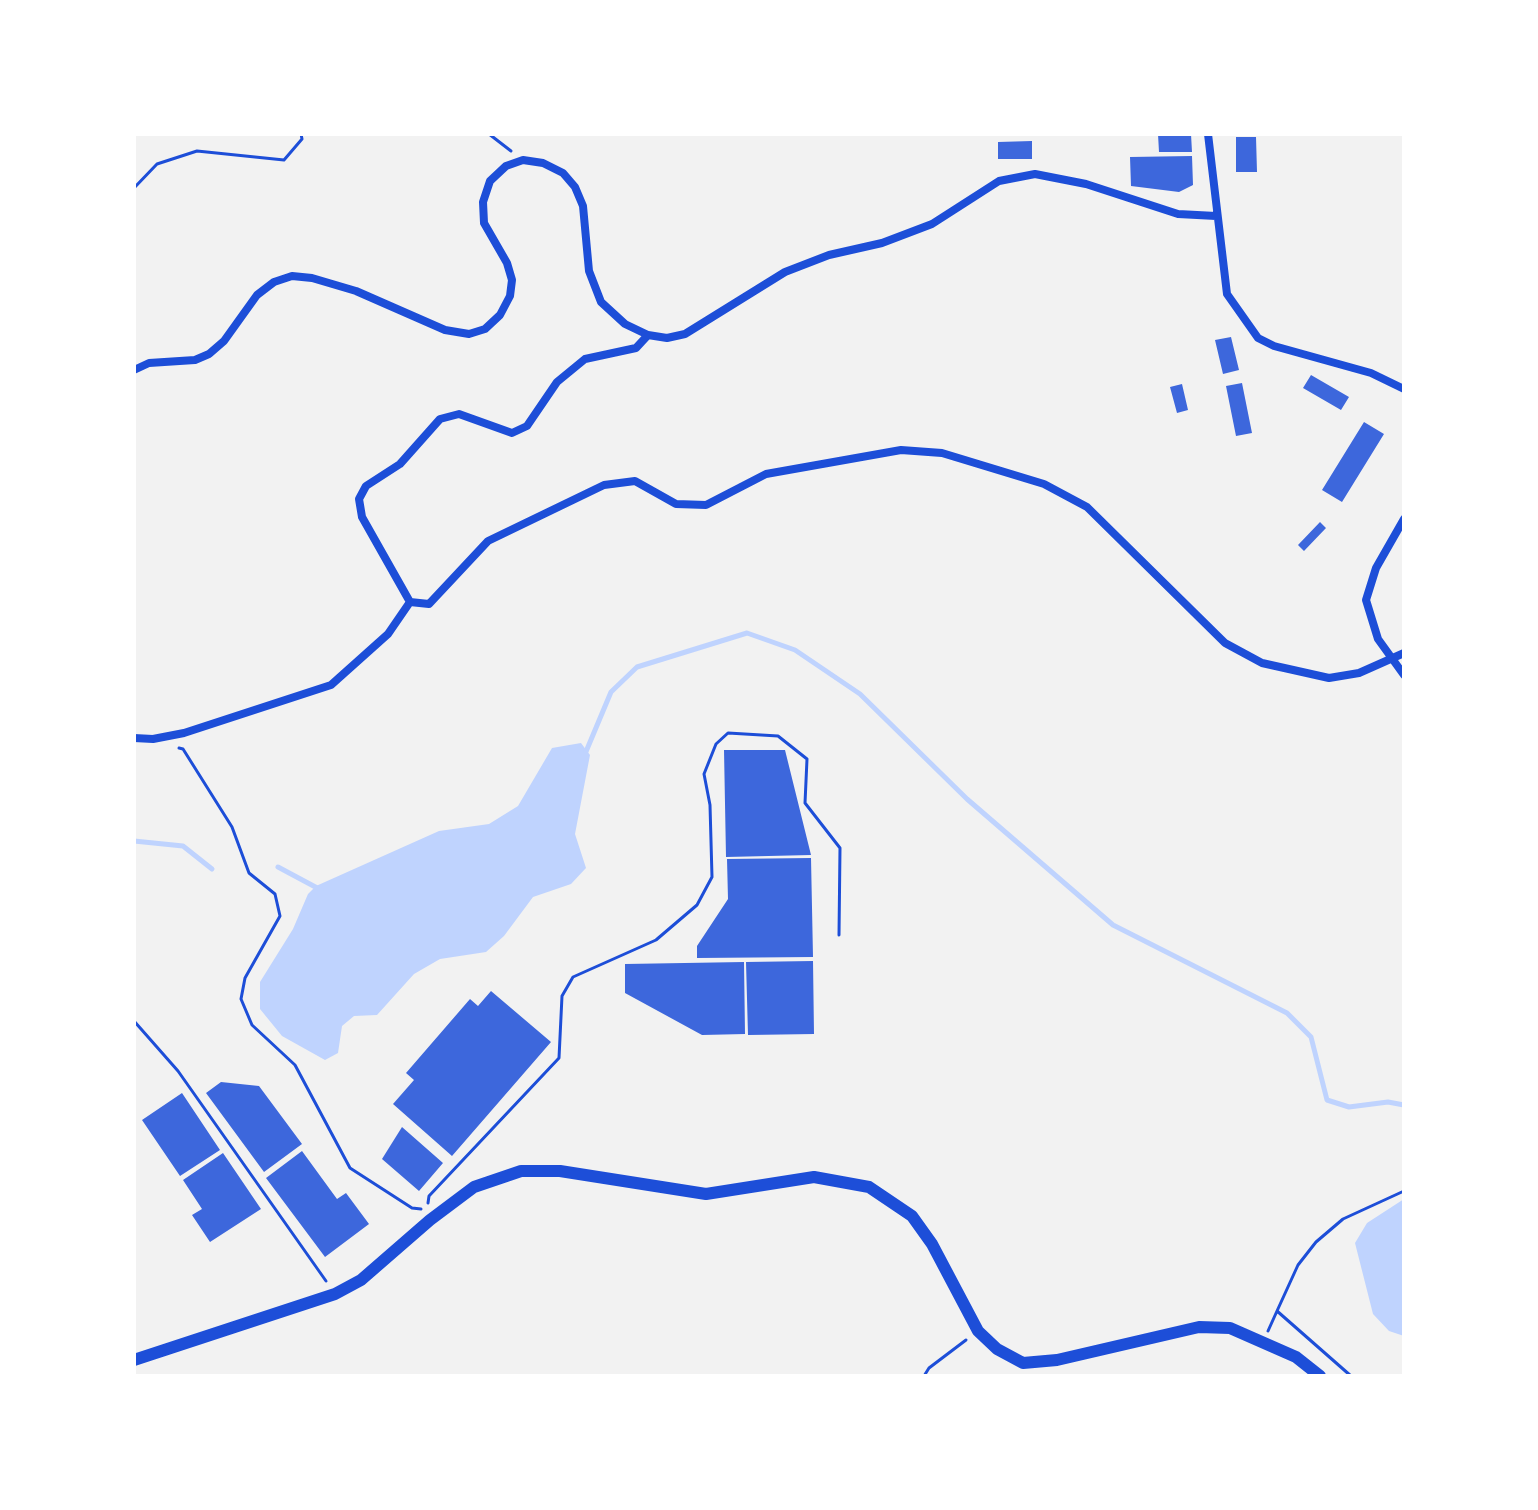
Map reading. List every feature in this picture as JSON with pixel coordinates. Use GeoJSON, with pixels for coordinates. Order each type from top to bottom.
{"type":"FeatureCollection","features":[{"type":"Feature","properties":{"kind":"street"},"geometry":{"type":"LineString","coordinates":[[1208,134],[1227,294],[1258,338],[1274,346],[1371,373],[1404,389]]}},
{"type":"Feature","properties":{"kind":"street"},"geometry":{"type":"LineString","coordinates":[[134,370],[149,363],[195,360],[209,354],[224,341],[257,295],[274,282],[292,276],[312,278],[356,291],[445,330],[469,334],[485,329],[500,315],[510,296],[512,280],[507,263],[484,223],[483,202],[490,181],[506,166],[523,160],[543,163],[563,173],[575,187],[583,206],[589,271],[601,302],[625,324],[648,335],[667,338],[685,334],[785,272],[829,255],[882,243],[932,224],[999,181],[1035,174],[1086,184],[1178,214],[1216,216]]}},
{"type":"Feature","properties":{"kind":"street"},"geometry":{"type":"LineString","coordinates":[[410,602],[362,517],[359,499],[366,486],[400,464],[440,419],[459,414],[512,433],[527,426],[557,382],[585,359],[636,348],[648,335]]}},
{"type":"Feature","properties":{"kind":"street"},"geometry":{"type":"LineString","coordinates":[[410,602],[429,604],[488,541],[604,485],[635,481],[676,504],[706,505],[766,474],[901,450],[957,457],[1044,484],[1087,507],[1225,643],[1262,663],[1329,678],[1359,673],[1404,653]]}},
{"type":"Feature","properties":{"kind":"street"},"geometry":{"type":"LineString","coordinates":[[1404,519],[1376,568],[1366,600],[1378,639],[1404,675]]}},
{"type":"Feature","properties":{"kind":"street"},"geometry":{"type":"LineString","coordinates":[[134,738],[153,739],[184,733],[331,685],[388,634],[410,602]]}},
{"type":"Feature","properties":{"kind":"street"},"geometry":{"type":"LineString","coordinates":[[134,1360],[335,1294],[361,1280],[430,1220],[474,1187],[521,1171],[560,1171],[706,1194],[814,1177],[869,1187],[912,1216],[932,1244],[978,1331],[997,1349],[1023,1363],[1057,1360],[1199,1327],[1230,1328],[1296,1357],[1320,1376]]}},
{"type":"Feature","properties":{"kind":"path"},"geometry":{"type":"LineString","coordinates":[[134,188],[157,164],[197,151],[284,160],[302,139],[301,134]]}},
{"type":"Feature","properties":{"kind":"path"},"geometry":{"type":"LineString","coordinates":[[489,134],[523,160]]}},
{"type":"Feature","properties":{"kind":"path"},"geometry":{"type":"LineString","coordinates":[[153,739],[183,749],[232,827],[249,873],[275,894],[280,916],[245,978],[241,999],[252,1025],[295,1065],[350,1168],[412,1208],[426,1210],[429,1196],[559,1058],[562,996],[573,977],[656,940],[697,905],[712,877],[710,805],[704,774],[716,744],[728,733],[778,736],[807,759],[805,803],[840,848],[839,935]]}},
{"type":"Feature","properties":{"kind":"path"},"geometry":{"type":"LineString","coordinates":[[134,1021],[178,1071],[335,1294]]}},
{"type":"Feature","properties":{"kind":"path"},"geometry":{"type":"LineString","coordinates":[[1263,1341],[1298,1265],[1316,1242],[1343,1219],[1404,1191]]}},
{"type":"Feature","properties":{"kind":"path"},"geometry":{"type":"LineString","coordinates":[[1277,1311],[1351,1376]]}},
{"type":"Feature","properties":{"kind":"path"},"geometry":{"type":"LineString","coordinates":[[924,1376],[929,1368],[978,1331]]}},
{"type":"Feature","properties":{"kind":"water"},"geometry":{"type":"Polygon","coordinates":[[[581,743],[590,755],[575,834],[586,868],[571,884],[533,897],[504,936],[486,952],[440,959],[414,974],[377,1015],[354,1016],[342,1026],[338,1053],[325,1060],[282,1036],[260,1009],[260,982],[293,929],[308,894],[316,886],[439,831],[489,824],[518,806],[552,748],[581,743]]]}},
{"type":"Feature","properties":{"kind":"water"},"geometry":{"type":"Polygon","coordinates":[[[1404,1199],[1404,1336],[1389,1331],[1373,1314],[1355,1243],[1367,1223],[1404,1199]]]}},
{"type":"Feature","properties":{"kind":"building"},"geometry":{"type":"Polygon","coordinates":[[[1158,134],[1191,134],[1192,152],[1159,152],[1158,134]]]}},
{"type":"Feature","properties":{"kind":"building"},"geometry":{"type":"Polygon","coordinates":[[[1236,137],[1256,137],[1257,172],[1236,172],[1236,137]]]}},
{"type":"Feature","properties":{"kind":"building"},"geometry":{"type":"Polygon","coordinates":[[[1032,141],[1032,159],[998,159],[998,142],[1032,141]]]}},
{"type":"Feature","properties":{"kind":"building"},"geometry":{"type":"Polygon","coordinates":[[[1192,156],[1193,185],[1179,192],[1131,186],[1130,157],[1192,156]]]}},
{"type":"Feature","properties":{"kind":"building"},"geometry":{"type":"Polygon","coordinates":[[[1231,337],[1239,370],[1223,374],[1215,340],[1231,337]]]}},
{"type":"Feature","properties":{"kind":"building"},"geometry":{"type":"Polygon","coordinates":[[[1311,375],[1349,397],[1341,410],[1303,388],[1311,375]]]}},
{"type":"Feature","properties":{"kind":"building"},"geometry":{"type":"Polygon","coordinates":[[[1242,383],[1252,433],[1236,436],[1226,386],[1242,383]]]}},
{"type":"Feature","properties":{"kind":"building"},"geometry":{"type":"Polygon","coordinates":[[[1182,384],[1188,410],[1177,413],[1170,387],[1182,384]]]}},
{"type":"Feature","properties":{"kind":"building"},"geometry":{"type":"Polygon","coordinates":[[[1364,422],[1384,434],[1342,502],[1322,490],[1364,422]]]}},
{"type":"Feature","properties":{"kind":"building"},"geometry":{"type":"Polygon","coordinates":[[[1320,522],[1326,528],[1304,551],[1298,545],[1320,522]]]}},
{"type":"Feature","properties":{"kind":"building"},"geometry":{"type":"Polygon","coordinates":[[[724,750],[785,750],[811,855],[726,857],[724,750]]]}},
{"type":"Feature","properties":{"kind":"building"},"geometry":{"type":"Polygon","coordinates":[[[811,858],[813,957],[697,958],[697,946],[728,899],[727,859],[811,858]]]}},
{"type":"Feature","properties":{"kind":"building"},"geometry":{"type":"Polygon","coordinates":[[[813,961],[814,1034],[748,1035],[746,962],[813,961]]]}},
{"type":"Feature","properties":{"kind":"building"},"geometry":{"type":"Polygon","coordinates":[[[744,962],[745,1034],[702,1035],[625,993],[625,964],[744,962]]]}},
{"type":"Feature","properties":{"kind":"building"},"geometry":{"type":"Polygon","coordinates":[[[491,991],[551,1042],[452,1156],[393,1104],[414,1080],[406,1073],[470,999],[478,1006],[491,991]]]}},
{"type":"Feature","properties":{"kind":"building"},"geometry":{"type":"Polygon","coordinates":[[[221,1082],[259,1086],[302,1144],[264,1172],[206,1093],[221,1082]]]}},
{"type":"Feature","properties":{"kind":"building"},"geometry":{"type":"Polygon","coordinates":[[[182,1093],[220,1150],[180,1176],[142,1120],[182,1093]]]}},
{"type":"Feature","properties":{"kind":"building"},"geometry":{"type":"Polygon","coordinates":[[[402,1127],[443,1163],[419,1191],[382,1159],[402,1127]]]}},
{"type":"Feature","properties":{"kind":"building"},"geometry":{"type":"Polygon","coordinates":[[[302,1151],[337,1199],[346,1193],[369,1224],[325,1257],[266,1178],[302,1151]]]}},
{"type":"Feature","properties":{"kind":"building"},"geometry":{"type":"Polygon","coordinates":[[[223,1153],[261,1209],[210,1242],[192,1215],[202,1209],[183,1180],[223,1153]]]}},
{"type":"Feature","properties":{"kind":"waterway"},"geometry":{"type":"LineString","coordinates":[[585,754],[611,692],[637,667],[747,633],[795,650],[860,694],[967,799],[1113,925],[1287,1013],[1311,1037],[1327,1100],[1349,1107],[1388,1102],[1404,1105]]}},
{"type":"Feature","properties":{"kind":"waterway"},"geometry":{"type":"LineString","coordinates":[[134,841],[183,846],[212,869]]}},
{"type":"Feature","properties":{"kind":"waterway"},"geometry":{"type":"LineString","coordinates":[[278,867],[321,890]]}}]}
